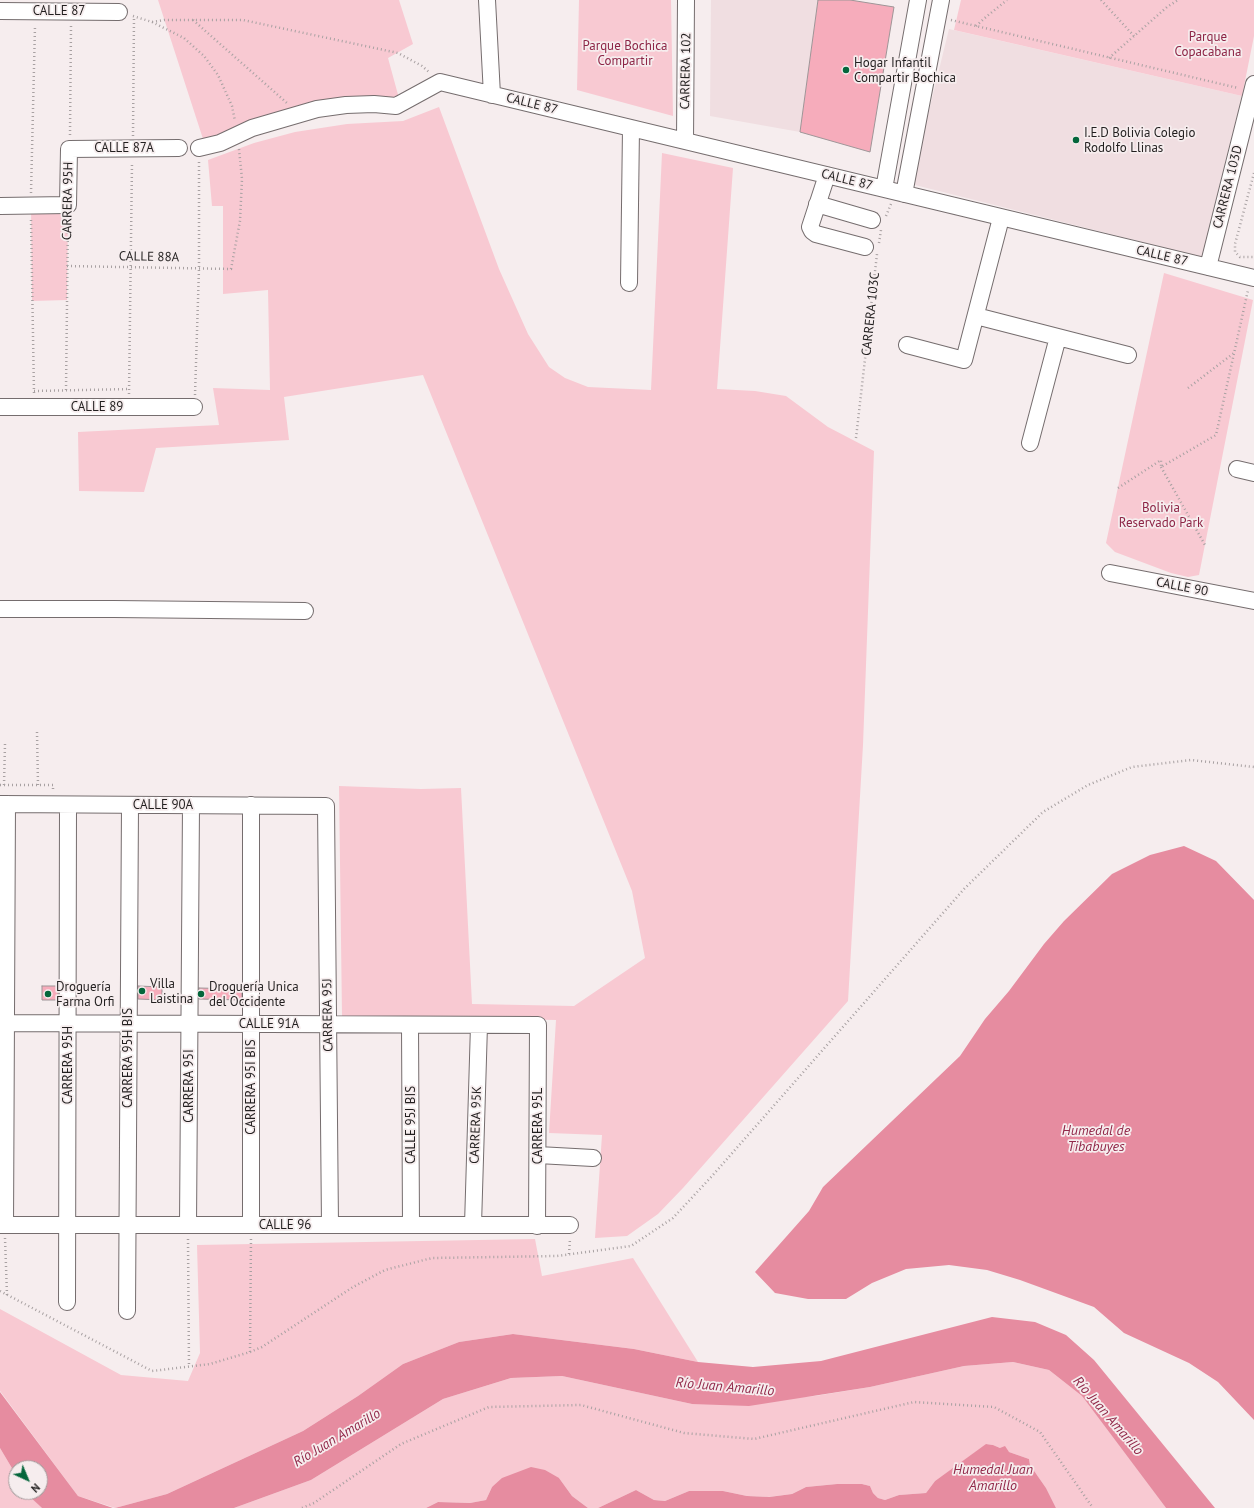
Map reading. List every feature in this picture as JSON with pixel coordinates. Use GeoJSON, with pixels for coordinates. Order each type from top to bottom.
{"type":"FeatureCollection","features":[{"type":"Feature","properties":{"kind":"street"},"geometry":{"type":"LineString","coordinates":[[486,0],[492,95]]}},
{"type":"Feature","properties":{"kind":"street","name":"CARRERA 102"},"geometry":{"type":"LineString","coordinates":[[685,141],[686,0]]}},
{"type":"Feature","properties":{"kind":"street"},"geometry":{"type":"LineString","coordinates":[[894,192],[918,0]]}},
{"type":"Feature","properties":{"kind":"street"},"geometry":{"type":"LineString","coordinates":[[894,192],[941,0]]}},
{"type":"Feature","properties":{"kind":"street","name":"CALLE 87"},"geometry":{"type":"LineString","coordinates":[[0,11],[126,14]]}},
{"type":"Feature","properties":{"kind":"street"},"geometry":{"type":"LineString","coordinates":[[199,148],[220,142],[252,128],[317,109],[346,105],[374,104],[396,106],[440,82]]}},
{"type":"Feature","properties":{"kind":"street","name":"CALLE 87"},"geometry":{"type":"LineString","coordinates":[[440,82],[1252,278]]}},
{"type":"Feature","properties":{"kind":"street","name":"CARRERA 103D"},"geometry":{"type":"LineString","coordinates":[[1208,267],[1253,88]]}},
{"type":"Feature","properties":{"kind":"street"},"geometry":{"type":"LineString","coordinates":[[629,283],[631,128]]}},
{"type":"Feature","properties":{"kind":"street","name":"CALLE 87A"},"geometry":{"type":"LineString","coordinates":[[70,149],[179,148]]}},
{"type":"Feature","properties":{"kind":"street","name":"CARRERA 95H"},"geometry":{"type":"LineString","coordinates":[[68,206],[70,149]]}},
{"type":"Feature","properties":{"kind":"street"},"geometry":{"type":"LineString","coordinates":[[827,175],[810,227],[812,231],[816,234],[874,248]]}},
{"type":"Feature","properties":{"kind":"street"},"geometry":{"type":"LineString","coordinates":[[817,204],[879,224]]}},
{"type":"Feature","properties":{"kind":"street"},"geometry":{"type":"LineString","coordinates":[[0,206],[68,206]]}},
{"type":"Feature","properties":{"kind":"street"},"geometry":{"type":"LineString","coordinates":[[907,345],[964,360],[1001,218]]}},
{"type":"Feature","properties":{"kind":"street"},"geometry":{"type":"LineString","coordinates":[[976,316],[1128,355]]}},
{"type":"Feature","properties":{"kind":"street"},"geometry":{"type":"LineString","coordinates":[[1030,443],[1058,337]]}},
{"type":"Feature","properties":{"kind":"street","name":"CALLE 89"},"geometry":{"type":"LineString","coordinates":[[0,407],[194,407]]}},
{"type":"Feature","properties":{"kind":"street"},"geometry":{"type":"LineString","coordinates":[[1237,469],[1254,473]]}},
{"type":"Feature","properties":{"kind":"street","name":"CALLE 90"},"geometry":{"type":"LineString","coordinates":[[1110,574],[1254,601]]}},
{"type":"Feature","properties":{"kind":"street"},"geometry":{"type":"LineString","coordinates":[[0,609],[305,611]]}},
{"type":"Feature","properties":{"kind":"street"},"geometry":{"type":"LineString","coordinates":[[2,1225],[4,804]]}},
{"type":"Feature","properties":{"kind":"street","name":"CALLE 90A"},"geometry":{"type":"LineString","coordinates":[[4,804],[326,806]]}},
{"type":"Feature","properties":{"kind":"street","name":"CARRERA 95H"},"geometry":{"type":"LineString","coordinates":[[67,1302],[68,805]]}},
{"type":"Feature","properties":{"kind":"street","name":"CARRERA 95H BIS"},"geometry":{"type":"LineString","coordinates":[[127,1310],[130,805]]}},
{"type":"Feature","properties":{"kind":"street","name":"CARRERA 95I"},"geometry":{"type":"LineString","coordinates":[[188,1225],[191,805]]}},
{"type":"Feature","properties":{"kind":"street","name":"CARRERA 95I BIS"},"geometry":{"type":"LineString","coordinates":[[251,805],[251,1225]]}},
{"type":"Feature","properties":{"kind":"street","name":"CARRERA 95J"},"geometry":{"type":"LineString","coordinates":[[326,806],[330,1225]]}},
{"type":"Feature","properties":{"kind":"street","name":"CALLE 91A"},"geometry":{"type":"LineString","coordinates":[[3,1023],[538,1025]]}},
{"type":"Feature","properties":{"kind":"street","name":"CALLE 95J BIS"},"geometry":{"type":"LineString","coordinates":[[410,1025],[411,1225]]}},
{"type":"Feature","properties":{"kind":"street","name":"CARRERA 95K"},"geometry":{"type":"LineString","coordinates":[[473,1225],[479,1025]]}},
{"type":"Feature","properties":{"kind":"street","name":"CARRERA 95L"},"geometry":{"type":"LineString","coordinates":[[537,1226],[538,1025]]}},
{"type":"Feature","properties":{"kind":"street"},"geometry":{"type":"LineString","coordinates":[[538,1155],[593,1158]]}},
{"type":"Feature","properties":{"kind":"street","name":"CALLE 96"},"geometry":{"type":"LineString","coordinates":[[2,1225],[570,1225]]}},
{"type":"Feature","properties":{"kind":"path"},"geometry":{"type":"LineString","coordinates":[[976,26],[986,16],[1007,0]]}},
{"type":"Feature","properties":{"kind":"path"},"geometry":{"type":"LineString","coordinates":[[1101,0],[1134,36]]}},
{"type":"Feature","properties":{"kind":"path"},"geometry":{"type":"LineString","coordinates":[[1109,58],[1178,0]]}},
{"type":"Feature","properties":{"kind":"path","name":"CARRERA 95H"},"geometry":{"type":"LineString","coordinates":[[70,149],[71,12]]}},
{"type":"Feature","properties":{"kind":"path"},"geometry":{"type":"LineString","coordinates":[[129,407],[132,148],[126,14],[152,22],[164,20],[243,20],[398,53],[422,66],[440,82]]}},
{"type":"Feature","properties":{"kind":"path"},"geometry":{"type":"LineString","coordinates":[[937,17],[1109,58],[1253,88]]}},
{"type":"Feature","properties":{"kind":"path"},"geometry":{"type":"LineString","coordinates":[[193,20],[301,114]]}},
{"type":"Feature","properties":{"kind":"path"},"geometry":{"type":"LineString","coordinates":[[194,407],[199,268],[199,148]]}},
{"type":"Feature","properties":{"kind":"path"},"geometry":{"type":"LineString","coordinates":[[1254,173],[1234,244],[1235,252],[1240,257],[1254,257]]}},
{"type":"Feature","properties":{"kind":"path","name":"CARRERA 103C"},"geometry":{"type":"LineString","coordinates":[[856,438],[874,248],[879,224],[894,192]]}},
{"type":"Feature","properties":{"kind":"path","name":"CARRERA 95H"},"geometry":{"type":"LineString","coordinates":[[66,390],[68,206]]}},
{"type":"Feature","properties":{"kind":"path","name":"CALLE 88A"},"geometry":{"type":"LineString","coordinates":[[67,266],[231,269]]}},
{"type":"Feature","properties":{"kind":"path"},"geometry":{"type":"LineString","coordinates":[[1161,467],[1216,435],[1252,278]]}},
{"type":"Feature","properties":{"kind":"path"},"geometry":{"type":"LineString","coordinates":[[1188,388],[1234,353]]}},
{"type":"Feature","properties":{"kind":"path"},"geometry":{"type":"LineString","coordinates":[[34,391],[130,389]]}},
{"type":"Feature","properties":{"kind":"path"},"geometry":{"type":"LineString","coordinates":[[1118,488],[1161,460],[1161,467],[1205,545]]}},
{"type":"Feature","properties":{"kind":"path"},"geometry":{"type":"LineString","coordinates":[[37,732],[38,785]]}},
{"type":"Feature","properties":{"kind":"path"},"geometry":{"type":"LineString","coordinates":[[4,784],[5,744]]}},
{"type":"Feature","properties":{"kind":"path"},"geometry":{"type":"LineString","coordinates":[[0,1291],[152,1371],[210,1364],[250,1352],[262,1346],[353,1287],[384,1270],[432,1258],[557,1256],[631,1246],[673,1218],[713,1175],[964,889],[1043,812],[1088,785],[1132,767],[1191,760],[1254,767]]}},
{"type":"Feature","properties":{"kind":"path"},"geometry":{"type":"LineString","coordinates":[[0,784],[53,785]]}},
{"type":"Feature","properties":{"kind":"path"},"geometry":{"type":"LineString","coordinates":[[2,1225],[7,1295]]}},
{"type":"Feature","properties":{"kind":"path"},"geometry":{"type":"LineString","coordinates":[[188,1225],[189,1367]]}},
{"type":"Feature","properties":{"kind":"path"},"geometry":{"type":"LineString","coordinates":[[250,1352],[251,1225]]}},
{"type":"Feature","properties":{"kind":"path"},"geometry":{"type":"LineString","coordinates":[[302,1508],[314,1503],[401,1444],[489,1407],[581,1405],[684,1433],[754,1439],[914,1402],[994,1407],[1040,1432],[1093,1508]]}},
{"type":"Feature","properties":{"kind":"shaded area"},"geometry":{"type":"Polygon","coordinates":[[[711,0],[818,0],[800,132],[710,116],[711,0]]]}},
{"type":"Feature","properties":{"kind":"shaded area","name":"I.E.D Bolivia Colegio Rodolfo Llinas"},"geometry":{"type":"Polygon","coordinates":[[[949,29],[1242,96],[1202,257],[911,184],[949,29]]]}},
{"type":"Feature","properties":{"kind":"green space"},"geometry":{"type":"Polygon","coordinates":[[[158,0],[399,0],[413,44],[388,58],[400,102],[375,103],[204,142],[158,0]]]}},
{"type":"Feature","properties":{"kind":"green space","name":"Parque Bochica Compartir"},"geometry":{"type":"Polygon","coordinates":[[[579,0],[671,0],[673,116],[577,90],[579,0]]]}},
{"type":"Feature","properties":{"kind":"green space","name":"Parque Copacabana"},"geometry":{"type":"Polygon","coordinates":[[[961,0],[1254,0],[1254,36],[1242,96],[954,30],[961,0]]]}},
{"type":"Feature","properties":{"kind":"green space"},"geometry":{"type":"Polygon","coordinates":[[[439,107],[499,269],[528,334],[549,367],[565,378],[588,387],[651,390],[662,153],[733,168],[717,389],[755,391],[786,396],[828,427],[874,451],[863,745],[848,1001],[683,1188],[658,1214],[627,1236],[595,1238],[602,1135],[549,1133],[556,1020],[342,1016],[339,786],[421,789],[461,788],[472,1004],[574,1006],[645,958],[632,891],[423,375],[284,397],[289,440],[156,448],[144,492],[79,491],[78,432],[219,425],[213,388],[270,390],[268,290],[223,294],[223,206],[212,206],[208,160],[254,143],[295,132],[347,124],[403,121],[439,107]]]}},
{"type":"Feature","properties":{"kind":"green space"},"geometry":{"type":"Polygon","coordinates":[[[31,206],[68,206],[67,300],[32,301],[31,206]]]}},
{"type":"Feature","properties":{"kind":"green space","name":"Bolivia Reservado Park"},"geometry":{"type":"Polygon","coordinates":[[[1164,273],[1253,300],[1199,575],[1188,577],[1171,573],[1115,552],[1106,543],[1164,273]]]}},
{"type":"Feature","properties":{"kind":"green space"},"geometry":{"type":"Polygon","coordinates":[[[535,1239],[542,1276],[633,1258],[698,1362],[634,1349],[513,1334],[459,1342],[403,1364],[358,1396],[303,1431],[167,1494],[115,1508],[78,1496],[0,1391],[0,1309],[121,1375],[188,1381],[200,1353],[197,1245],[535,1239]]]}},
{"type":"Feature","properties":{"kind":"green space"},"geometry":{"type":"Polygon","coordinates":[[[1013,1362],[1049,1370],[1082,1396],[1166,1508],[1056,1508],[1046,1488],[1030,1465],[1029,1459],[987,1444],[935,1481],[926,1493],[899,1495],[885,1500],[878,1498],[873,1493],[870,1486],[862,1484],[837,1484],[806,1487],[792,1494],[768,1497],[747,1496],[723,1491],[689,1491],[665,1501],[654,1500],[636,1490],[598,1508],[588,1508],[572,1496],[559,1478],[492,1487],[486,1500],[470,1503],[438,1502],[426,1508],[234,1508],[311,1480],[443,1399],[511,1378],[562,1376],[692,1404],[815,1396],[870,1387],[964,1366],[1013,1362]]]}},
{"type":"Feature","properties":{"kind":"green space"},"geometry":{"type":"Polygon","coordinates":[[[0,1448],[8,1462],[8,1500],[34,1500],[42,1508],[0,1508],[0,1448]]]}},
{"type":"Feature","properties":{"kind":"water","name":"Humedal de Tibabuyes"},"geometry":{"type":"Polygon","coordinates":[[[1184,846],[1216,861],[1254,900],[1254,1420],[1218,1382],[1189,1363],[1124,1333],[1094,1307],[1020,1280],[987,1270],[949,1265],[906,1269],[872,1283],[846,1299],[808,1299],[775,1293],[755,1272],[809,1211],[823,1187],[960,1056],[985,1019],[1064,921],[1112,874],[1150,855],[1184,846]]]}},
{"type":"Feature","properties":{"kind":"water","name":"Río Juan Amarillo"},"geometry":{"type":"Polygon","coordinates":[[[992,1317],[1035,1322],[1066,1335],[1094,1360],[1215,1508],[1166,1508],[1082,1396],[1049,1370],[1013,1362],[964,1366],[870,1387],[749,1406],[692,1404],[562,1376],[511,1378],[443,1399],[311,1480],[234,1508],[115,1508],[167,1494],[303,1431],[358,1396],[403,1364],[459,1342],[513,1334],[634,1349],[698,1362],[753,1367],[821,1361],[992,1317]]]}},
{"type":"Feature","properties":{"kind":"water"},"geometry":{"type":"Polygon","coordinates":[[[0,1392],[78,1496],[113,1508],[42,1508],[33,1500],[48,1500],[48,1460],[8,1460],[8,1462],[0,1448],[0,1392]]]}},
{"type":"Feature","properties":{"kind":"water","name":"Humedal Juan Amarillo"},"geometry":{"type":"Polygon","coordinates":[[[986,1444],[1000,1448],[1005,1446],[1009,1452],[1029,1459],[1030,1465],[1046,1488],[1056,1508],[598,1508],[636,1490],[654,1500],[665,1501],[689,1491],[723,1491],[747,1496],[769,1497],[792,1494],[806,1487],[837,1484],[862,1484],[870,1486],[873,1493],[878,1498],[885,1500],[899,1495],[926,1493],[935,1481],[986,1444]]]}},
{"type":"Feature","properties":{"kind":"water"},"geometry":{"type":"Polygon","coordinates":[[[531,1467],[545,1470],[559,1478],[572,1496],[588,1508],[426,1508],[438,1502],[470,1503],[486,1500],[492,1487],[502,1478],[531,1467]]]}},
{"type":"Feature","properties":{"kind":"building","name":"Hogar Infantil Compartir Bochica"},"geometry":{"type":"Polygon","coordinates":[[[818,0],[850,0],[894,7],[870,152],[800,132],[818,0]]]}},
{"type":"Feature","properties":{"kind":"building"},"geometry":{"type":"Polygon","coordinates":[[[42,986],[58,986],[58,1000],[42,1000],[42,986]]]}},
{"type":"Feature","properties":{"kind":"building"},"geometry":{"type":"Polygon","coordinates":[[[138,986],[162,987],[162,1000],[138,999],[138,986]]]}},
{"type":"Feature","properties":{"kind":"building"},"geometry":{"type":"Polygon","coordinates":[[[199,988],[242,989],[242,1000],[199,999],[199,988]]]}},
{"type":"Feature","properties":{"kind":"place","name":"Hogar Infantil Compartir Bochica"},"geometry":{"type":"Point","coordinates":[846,70]}},
{"type":"Feature","properties":{"kind":"place","name":"I.E.D Bolivia Colegio Rodolfo Llinas"},"geometry":{"type":"Point","coordinates":[1076,140]}},
{"type":"Feature","properties":{"kind":"place","name":"Villa Laistina"},"geometry":{"type":"Point","coordinates":[142,991]}},
{"type":"Feature","properties":{"kind":"place","name":"Droguería Farma Orfi"},"geometry":{"type":"Point","coordinates":[48,994]}},
{"type":"Feature","properties":{"kind":"place","name":"Droguería Unica del Occidente"},"geometry":{"type":"Point","coordinates":[201,994]}}]}
